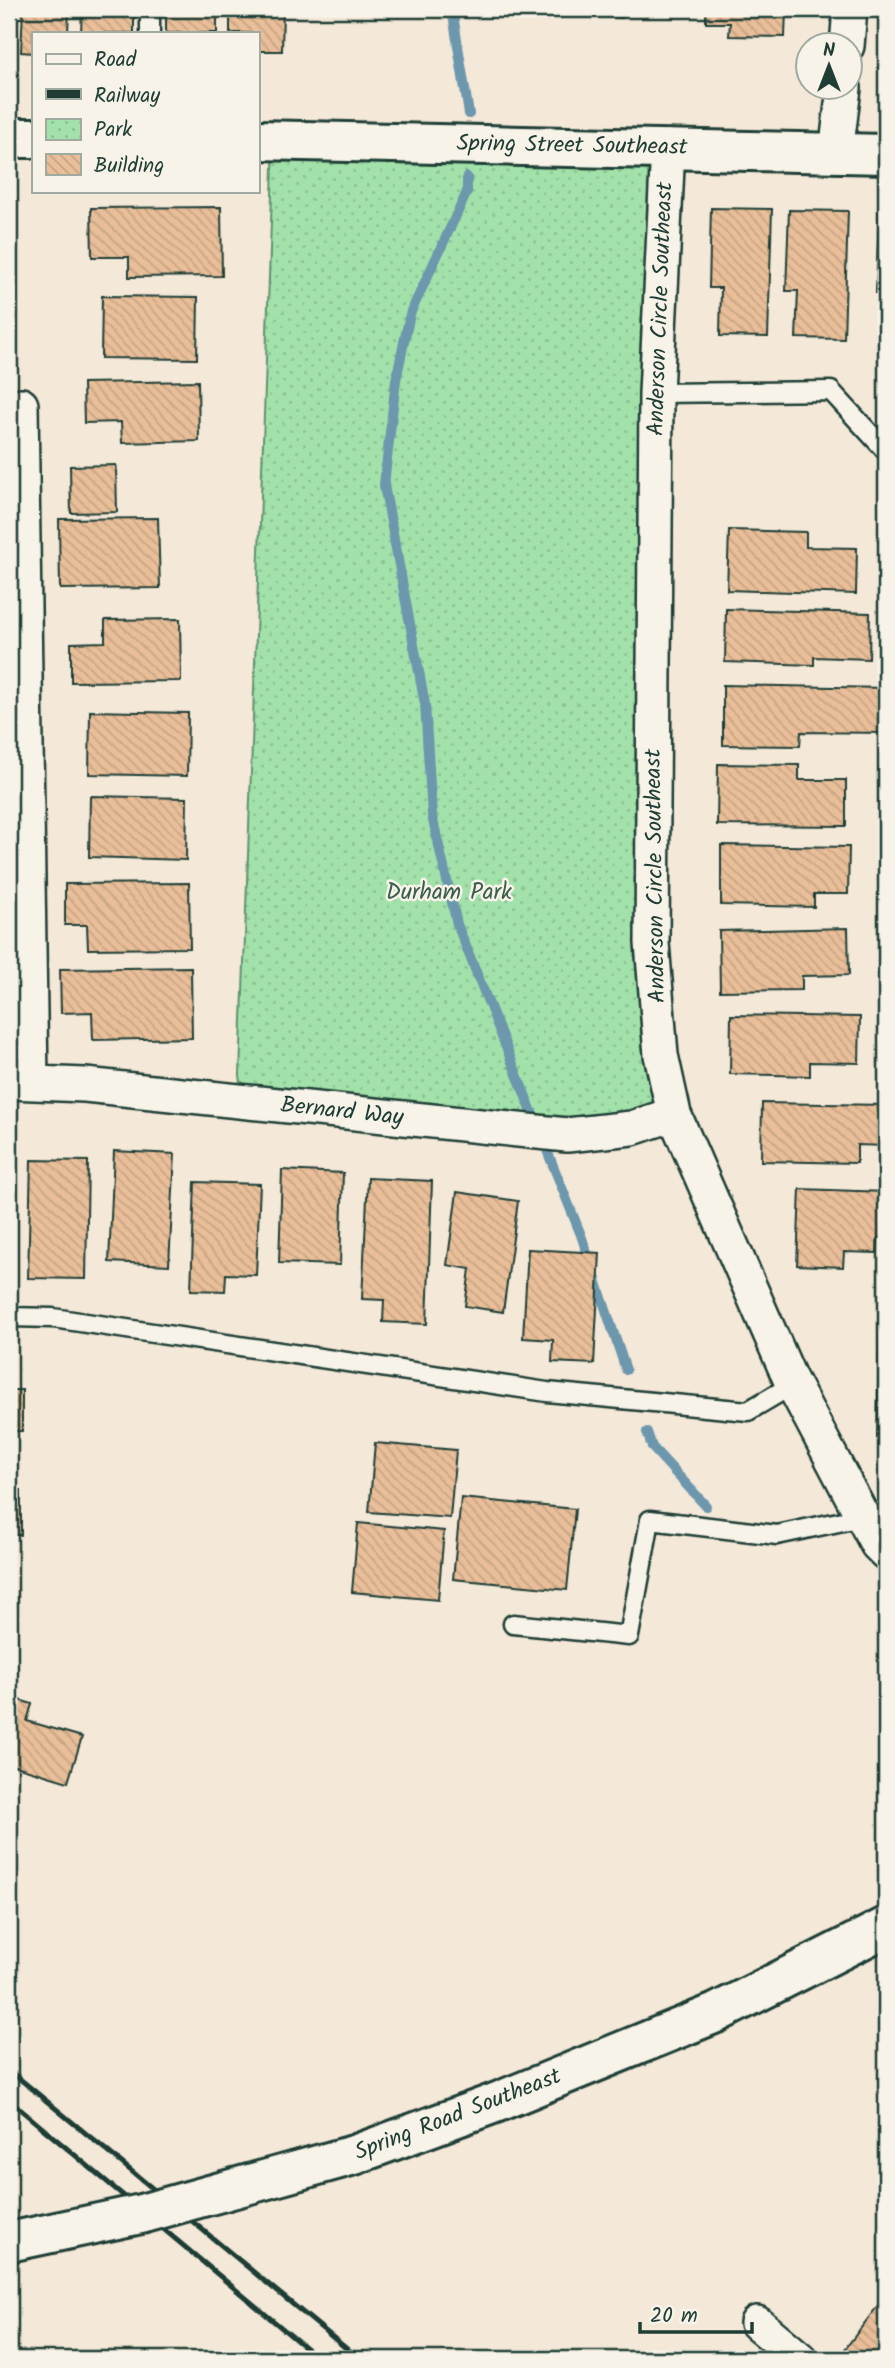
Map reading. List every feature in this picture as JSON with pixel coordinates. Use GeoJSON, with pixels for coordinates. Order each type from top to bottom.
{"type":"FeatureCollection","features":[{"type":"Feature","properties":{"kind":"main road"},"geometry":{"type":"LineString","coordinates":[[9,138],[32,138]]}},
{"type":"Feature","properties":{"kind":"main road","name":"Spring Street Southeast"},"geometry":{"type":"LineString","coordinates":[[259,139],[886,154]]}},
{"type":"Feature","properties":{"kind":"main road","name":"Spring Road Southeast"},"geometry":{"type":"LineString","coordinates":[[9,2242],[141,2214],[354,2155],[495,2103],[716,2013],[886,1927]]}},
{"type":"Feature","properties":{"kind":"street"},"geometry":{"type":"LineString","coordinates":[[848,32],[850,9]]}},
{"type":"Feature","properties":{"kind":"street"},"geometry":{"type":"LineString","coordinates":[[835,153],[842,102]]}},
{"type":"Feature","properties":{"kind":"street","name":"Anderson Circle Southeast"},"geometry":{"type":"LineString","coordinates":[[668,147],[656,393],[652,943],[661,1055],[674,1114],[792,1385],[877,1545],[886,1553]]}},
{"type":"Feature","properties":{"kind":"street"},"geometry":{"type":"LineString","coordinates":[[20,1082],[21,405]]}},
{"type":"Feature","properties":{"kind":"street","name":"Bernard Way"},"geometry":{"type":"LineString","coordinates":[[20,1082],[567,1135],[632,1128],[674,1114]]}},
{"type":"Feature","properties":{"kind":"street"},"geometry":{"type":"LineString","coordinates":[[757,2323],[800,2359]]}},
{"type":"Feature","properties":{"kind":"lane"},"geometry":{"type":"LineString","coordinates":[[150,9],[150,32]]}},
{"type":"Feature","properties":{"kind":"lane"},"geometry":{"type":"LineString","coordinates":[[656,393],[831,391],[886,451]]}},
{"type":"Feature","properties":{"kind":"lane"},"geometry":{"type":"LineString","coordinates":[[9,1317],[53,1318],[547,1392],[748,1412],[792,1385]]}},
{"type":"Feature","properties":{"kind":"lane"},"geometry":{"type":"LineString","coordinates":[[513,1624],[629,1636],[650,1520],[777,1535],[862,1517]]}},
{"type":"Feature","properties":{"kind":"green space","name":"Durham Park"},"geometry":{"type":"Polygon","coordinates":[[[274,140],[668,147],[652,943],[674,1114],[632,1128],[239,1102],[274,140]]]}},
{"type":"Feature","properties":{"kind":"building"},"geometry":{"type":"Polygon","coordinates":[[[23,9],[69,9],[68,32],[32,32],[32,53],[21,52],[23,9]]]}},
{"type":"Feature","properties":{"kind":"building"},"geometry":{"type":"Polygon","coordinates":[[[82,9],[134,9],[134,32],[81,32],[82,9]]]}},
{"type":"Feature","properties":{"kind":"building"},"geometry":{"type":"Polygon","coordinates":[[[166,9],[217,9],[217,32],[166,32],[166,9]]]}},
{"type":"Feature","properties":{"kind":"building"},"geometry":{"type":"Polygon","coordinates":[[[230,9],[283,9],[282,51],[259,51],[259,32],[230,32],[230,9]]]}},
{"type":"Feature","properties":{"kind":"building"},"geometry":{"type":"Polygon","coordinates":[[[560,9],[624,9],[622,18],[560,9]]]}},
{"type":"Feature","properties":{"kind":"building"},"geometry":{"type":"Polygon","coordinates":[[[706,9],[786,9],[785,37],[729,36],[730,23],[706,23],[706,9]]]}},
{"type":"Feature","properties":{"kind":"building"},"geometry":{"type":"Polygon","coordinates":[[[221,207],[222,276],[129,277],[129,257],[92,257],[91,208],[221,207]]]}},
{"type":"Feature","properties":{"kind":"building"},"geometry":{"type":"Polygon","coordinates":[[[711,208],[772,209],[768,337],[720,336],[721,288],[709,288],[711,208]]]}},
{"type":"Feature","properties":{"kind":"building"},"geometry":{"type":"Polygon","coordinates":[[[789,210],[848,211],[844,339],[796,338],[798,291],[786,291],[789,210]]]}},
{"type":"Feature","properties":{"kind":"building"},"geometry":{"type":"Polygon","coordinates":[[[879,212],[886,212],[886,293],[876,293],[879,212]]]}},
{"type":"Feature","properties":{"kind":"building"},"geometry":{"type":"Polygon","coordinates":[[[102,296],[198,297],[197,359],[101,358],[102,296]]]}},
{"type":"Feature","properties":{"kind":"building"},"geometry":{"type":"Polygon","coordinates":[[[198,381],[199,441],[122,443],[121,422],[84,423],[83,383],[198,381]]]}},
{"type":"Feature","properties":{"kind":"building"},"geometry":{"type":"Polygon","coordinates":[[[116,465],[117,512],[71,513],[70,466],[116,465]]]}},
{"type":"Feature","properties":{"kind":"building"},"geometry":{"type":"Polygon","coordinates":[[[158,518],[160,588],[60,589],[59,519],[158,518]]]}},
{"type":"Feature","properties":{"kind":"building"},"geometry":{"type":"Polygon","coordinates":[[[729,530],[806,532],[806,547],[857,548],[856,594],[727,590],[729,530]]]}},
{"type":"Feature","properties":{"kind":"building"},"geometry":{"type":"Polygon","coordinates":[[[726,609],[870,613],[869,659],[814,657],[814,665],[725,662],[726,609]]]}},
{"type":"Feature","properties":{"kind":"building"},"geometry":{"type":"Polygon","coordinates":[[[180,619],[181,681],[71,682],[71,643],[105,642],[105,620],[180,619]]]}},
{"type":"Feature","properties":{"kind":"building"},"geometry":{"type":"Polygon","coordinates":[[[723,685],[886,688],[886,733],[801,732],[800,746],[723,745],[723,685]]]}},
{"type":"Feature","properties":{"kind":"building"},"geometry":{"type":"Polygon","coordinates":[[[90,711],[188,713],[187,776],[89,774],[90,711]]]}},
{"type":"Feature","properties":{"kind":"building"},"geometry":{"type":"Polygon","coordinates":[[[718,764],[799,765],[799,780],[846,780],[846,826],[717,825],[718,764]]]}},
{"type":"Feature","properties":{"kind":"building"},"geometry":{"type":"Polygon","coordinates":[[[90,796],[187,798],[186,860],[89,857],[90,796]]]}},
{"type":"Feature","properties":{"kind":"building"},"geometry":{"type":"Polygon","coordinates":[[[721,845],[849,847],[848,894],[814,894],[814,907],[721,905],[721,845]]]}},
{"type":"Feature","properties":{"kind":"building"},"geometry":{"type":"Polygon","coordinates":[[[189,883],[190,948],[88,949],[87,925],[65,925],[65,884],[189,883]]]}},
{"type":"Feature","properties":{"kind":"building"},"geometry":{"type":"Polygon","coordinates":[[[848,928],[849,975],[802,976],[802,990],[720,991],[719,931],[848,928]]]}},
{"type":"Feature","properties":{"kind":"building"},"geometry":{"type":"Polygon","coordinates":[[[191,967],[192,1038],[93,1040],[92,1012],[61,1013],[60,969],[191,967]]]}},
{"type":"Feature","properties":{"kind":"building"},"geometry":{"type":"Polygon","coordinates":[[[731,1015],[860,1017],[859,1063],[810,1062],[810,1076],[730,1074],[731,1015]]]}},
{"type":"Feature","properties":{"kind":"building"},"geometry":{"type":"Polygon","coordinates":[[[762,1103],[886,1105],[886,1146],[857,1145],[857,1163],[761,1161],[762,1103]]]}},
{"type":"Feature","properties":{"kind":"building"},"geometry":{"type":"Polygon","coordinates":[[[114,1151],[175,1154],[169,1265],[109,1262],[114,1151]]]}},
{"type":"Feature","properties":{"kind":"building"},"geometry":{"type":"Polygon","coordinates":[[[31,1160],[88,1161],[86,1279],[28,1278],[31,1160]]]}},
{"type":"Feature","properties":{"kind":"building"},"geometry":{"type":"Polygon","coordinates":[[[282,1170],[343,1173],[340,1265],[279,1263],[282,1170]]]}},
{"type":"Feature","properties":{"kind":"building"},"geometry":{"type":"Polygon","coordinates":[[[368,1178],[432,1181],[427,1324],[383,1322],[384,1300],[362,1299],[368,1178]]]}},
{"type":"Feature","properties":{"kind":"building"},"geometry":{"type":"Polygon","coordinates":[[[195,1182],[260,1184],[256,1275],[226,1274],[225,1291],[191,1290],[195,1182]]]}},
{"type":"Feature","properties":{"kind":"building"},"geometry":{"type":"Polygon","coordinates":[[[800,1189],[886,1192],[886,1238],[878,1238],[877,1253],[844,1252],[843,1267],[797,1265],[800,1189]]]}},
{"type":"Feature","properties":{"kind":"building"},"geometry":{"type":"Polygon","coordinates":[[[457,1192],[518,1201],[503,1312],[465,1306],[470,1269],[447,1265],[457,1192]]]}},
{"type":"Feature","properties":{"kind":"building"},"geometry":{"type":"Polygon","coordinates":[[[528,1249],[600,1253],[594,1364],[552,1362],[553,1340],[523,1338],[528,1249]]]}},
{"type":"Feature","properties":{"kind":"building"},"geometry":{"type":"Polygon","coordinates":[[[880,1317],[886,1317],[886,1438],[877,1438],[880,1317]]]}},
{"type":"Feature","properties":{"kind":"building"},"geometry":{"type":"Polygon","coordinates":[[[9,1390],[22,1390],[22,1431],[9,1431],[9,1390]]]}},
{"type":"Feature","properties":{"kind":"building"},"geometry":{"type":"Polygon","coordinates":[[[375,1443],[456,1450],[450,1518],[369,1512],[375,1443]]]}},
{"type":"Feature","properties":{"kind":"building"},"geometry":{"type":"Polygon","coordinates":[[[9,1490],[21,1490],[21,1535],[9,1535],[9,1490]]]}},
{"type":"Feature","properties":{"kind":"building"},"geometry":{"type":"Polygon","coordinates":[[[461,1498],[575,1509],[567,1590],[453,1579],[461,1498]]]}},
{"type":"Feature","properties":{"kind":"building"},"geometry":{"type":"Polygon","coordinates":[[[358,1523],[444,1531],[438,1600],[352,1592],[358,1523]]]}},
{"type":"Feature","properties":{"kind":"building"},"geometry":{"type":"Polygon","coordinates":[[[9,1697],[32,1704],[27,1721],[82,1737],[68,1782],[9,1764],[9,1697]]]}},
{"type":"Feature","properties":{"kind":"building"},"geometry":{"type":"Polygon","coordinates":[[[886,2295],[886,2359],[859,2359],[845,2349],[886,2295]]]}},
{"type":"Feature","properties":{"kind":"waterway"},"geometry":{"type":"LineString","coordinates":[[452,9],[469,114]]}},
{"type":"Feature","properties":{"kind":"waterway"},"geometry":{"type":"LineString","coordinates":[[467,177],[467,192],[410,314],[396,380],[384,485],[425,704],[432,816],[457,924],[532,1112]]}},
{"type":"Feature","properties":{"kind":"waterway"},"geometry":{"type":"LineString","coordinates":[[548,1153],[581,1235],[626,1370]]}},
{"type":"Feature","properties":{"kind":"waterway"},"geometry":{"type":"LineString","coordinates":[[647,1432],[652,1447],[706,1506]]}},
{"type":"Feature","properties":{"kind":"railway"},"geometry":{"type":"LineString","coordinates":[[9,2070],[359,2359]]}},
{"type":"Feature","properties":{"kind":"railway"},"geometry":{"type":"LineString","coordinates":[[9,2100],[319,2359]]}}]}
